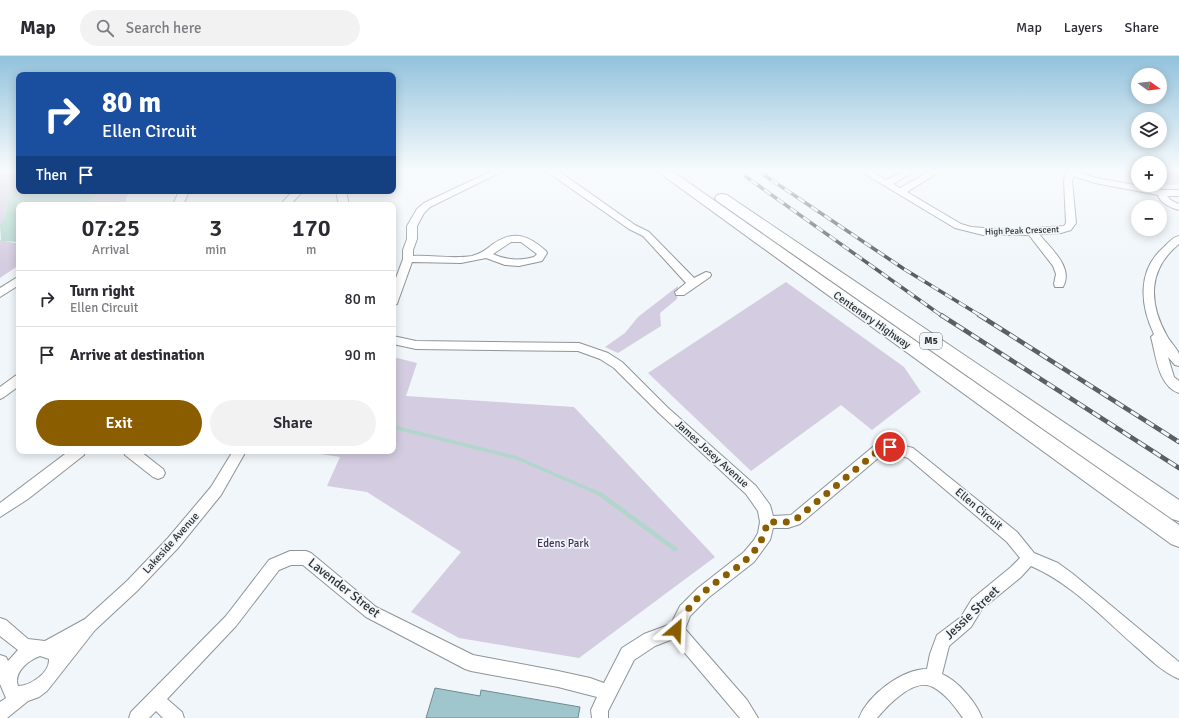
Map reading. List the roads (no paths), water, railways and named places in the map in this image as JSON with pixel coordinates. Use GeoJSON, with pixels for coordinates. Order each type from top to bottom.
{"type":"FeatureCollection","features":[{"type":"Feature","properties":{"kind":"highway","name":"Centenary Highway"},"geometry":{"type":"LineString","coordinates":[[707,202],[1179,537]]}},
{"type":"Feature","properties":{"kind":"highway","name":"Centenary Highway"},"geometry":{"type":"LineString","coordinates":[[727,202],[944,349],[1179,512]]}},
{"type":"Feature","properties":{"kind":"street"},"geometry":{"type":"LineString","coordinates":[[396,293],[408,259],[408,250],[412,239],[412,226],[420,211],[434,202]]}},
{"type":"Feature","properties":{"kind":"street"},"geometry":{"type":"LineString","coordinates":[[598,202],[632,227],[646,234],[692,283]]}},
{"type":"Feature","properties":{"kind":"street","name":"High Peak Crescent"},"geometry":{"type":"LineString","coordinates":[[917,202],[958,226],[984,232],[1061,230],[1068,228],[1071,223],[1070,202]]}},
{"type":"Feature","properties":{"kind":"street"},"geometry":{"type":"LineString","coordinates":[[1169,202],[1179,212]]}},
{"type":"Feature","properties":{"kind":"street"},"geometry":{"type":"LineString","coordinates":[[1031,231],[1058,265],[1061,274],[1058,284]]}},
{"type":"Feature","properties":{"kind":"street"},"geometry":{"type":"LineString","coordinates":[[1179,239],[1160,255],[1154,266],[1149,287],[1149,307],[1155,326],[1157,341],[1174,372],[1171,382],[1179,388]]}},
{"type":"Feature","properties":{"kind":"street"},"geometry":{"type":"LineString","coordinates":[[408,259],[464,260],[476,259],[487,255]]}},
{"type":"Feature","properties":{"kind":"street"},"geometry":{"type":"LineString","coordinates":[[680,292],[706,275]]}},
{"type":"Feature","properties":{"kind":"street"},"geometry":{"type":"LineString","coordinates":[[0,293],[16,282]]}},
{"type":"Feature","properties":{"kind":"street"},"geometry":{"type":"LineString","coordinates":[[1155,326],[1170,352],[1179,362]]}},
{"type":"Feature","properties":{"kind":"street","name":"James Josey Avenue"},"geometry":{"type":"LineString","coordinates":[[396,341],[416,345],[579,347],[604,356],[618,365],[663,410],[751,490],[765,509],[767,522]]}},
{"type":"Feature","properties":{"kind":"street"},"geometry":{"type":"LineString","coordinates":[[0,394],[16,381]]}},
{"type":"Feature","properties":{"kind":"street","name":"Ellen Circuit"},"geometry":{"type":"LineString","coordinates":[[767,522],[788,522],[795,520],[879,450],[890,447],[902,449],[913,454],[1012,537],[1029,558],[1053,568],[1096,602],[1169,665],[1179,670]]}},
{"type":"Feature","properties":{"kind":"street"},"geometry":{"type":"LineString","coordinates":[[0,511],[75,454]]}},
{"type":"Feature","properties":{"kind":"street"},"geometry":{"type":"LineString","coordinates":[[134,454],[158,473]]}},
{"type":"Feature","properties":{"kind":"street","name":"Lakeside Avenue"},"geometry":{"type":"LineString","coordinates":[[56,667],[90,625],[132,586],[174,543],[216,491],[238,454]]}},
{"type":"Feature","properties":{"kind":"street"},"geometry":{"type":"LineString","coordinates":[[600,718],[599,710],[628,654],[650,640],[676,630],[685,611],[703,593],[749,557],[759,546],[765,535],[767,522]]}},
{"type":"Feature","properties":{"kind":"street","name":"Lavender Street"},"geometry":{"type":"LineString","coordinates":[[137,718],[231,621],[274,566],[290,558],[306,558],[371,612],[471,663],[590,686],[607,692]]}},
{"type":"Feature","properties":{"kind":"street","name":"Jessie Street"},"geometry":{"type":"LineString","coordinates":[[933,678],[942,641],[966,622],[977,604],[1029,558]]}},
{"type":"Feature","properties":{"kind":"street","name":"Lakeside Avenue"},"geometry":{"type":"LineString","coordinates":[[44,648],[90,625]]}},
{"type":"Feature","properties":{"kind":"street"},"geometry":{"type":"LineString","coordinates":[[0,626],[21,644],[30,649],[44,648],[53,650],[56,655],[56,667],[51,676],[43,685],[34,691],[24,694],[16,694],[10,689],[4,679],[18,661],[33,650],[44,648]]}},
{"type":"Feature","properties":{"kind":"street"},"geometry":{"type":"LineString","coordinates":[[676,630],[690,649],[740,704],[750,718]]}},
{"type":"Feature","properties":{"kind":"street"},"geometry":{"type":"LineString","coordinates":[[867,718],[873,708],[901,683],[919,676],[933,678],[952,691],[974,718]]}},
{"type":"Feature","properties":{"kind":"street"},"geometry":{"type":"LineString","coordinates":[[0,713],[24,694]]}},
{"type":"Feature","properties":{"kind":"street"},"geometry":{"type":"LineString","coordinates":[[156,699],[176,718]]}},
{"type":"Feature","properties":{"kind":"waterway"},"geometry":{"type":"LineString","coordinates":[[396,428],[517,458],[600,494]]}},
{"type":"Feature","properties":{"kind":"waterway"},"geometry":{"type":"LineString","coordinates":[[600,494],[675,549]]}},
{"type":"Feature","properties":{"kind":"railway"},"geometry":{"type":"LineString","coordinates":[[781,202],[942,316]]}},
{"type":"Feature","properties":{"kind":"railway"},"geometry":{"type":"LineString","coordinates":[[804,202],[904,269],[981,316]]}},
{"type":"Feature","properties":{"kind":"railway"},"geometry":{"type":"LineString","coordinates":[[941,315],[1179,468]]}},
{"type":"Feature","properties":{"kind":"railway"},"geometry":{"type":"LineString","coordinates":[[979,315],[1179,442]]}},
{"type":"Feature","properties":{"kind":"park label","name":"Edens Park"},"geometry":{"type":"Point","coordinates":[563,543]}}]}
